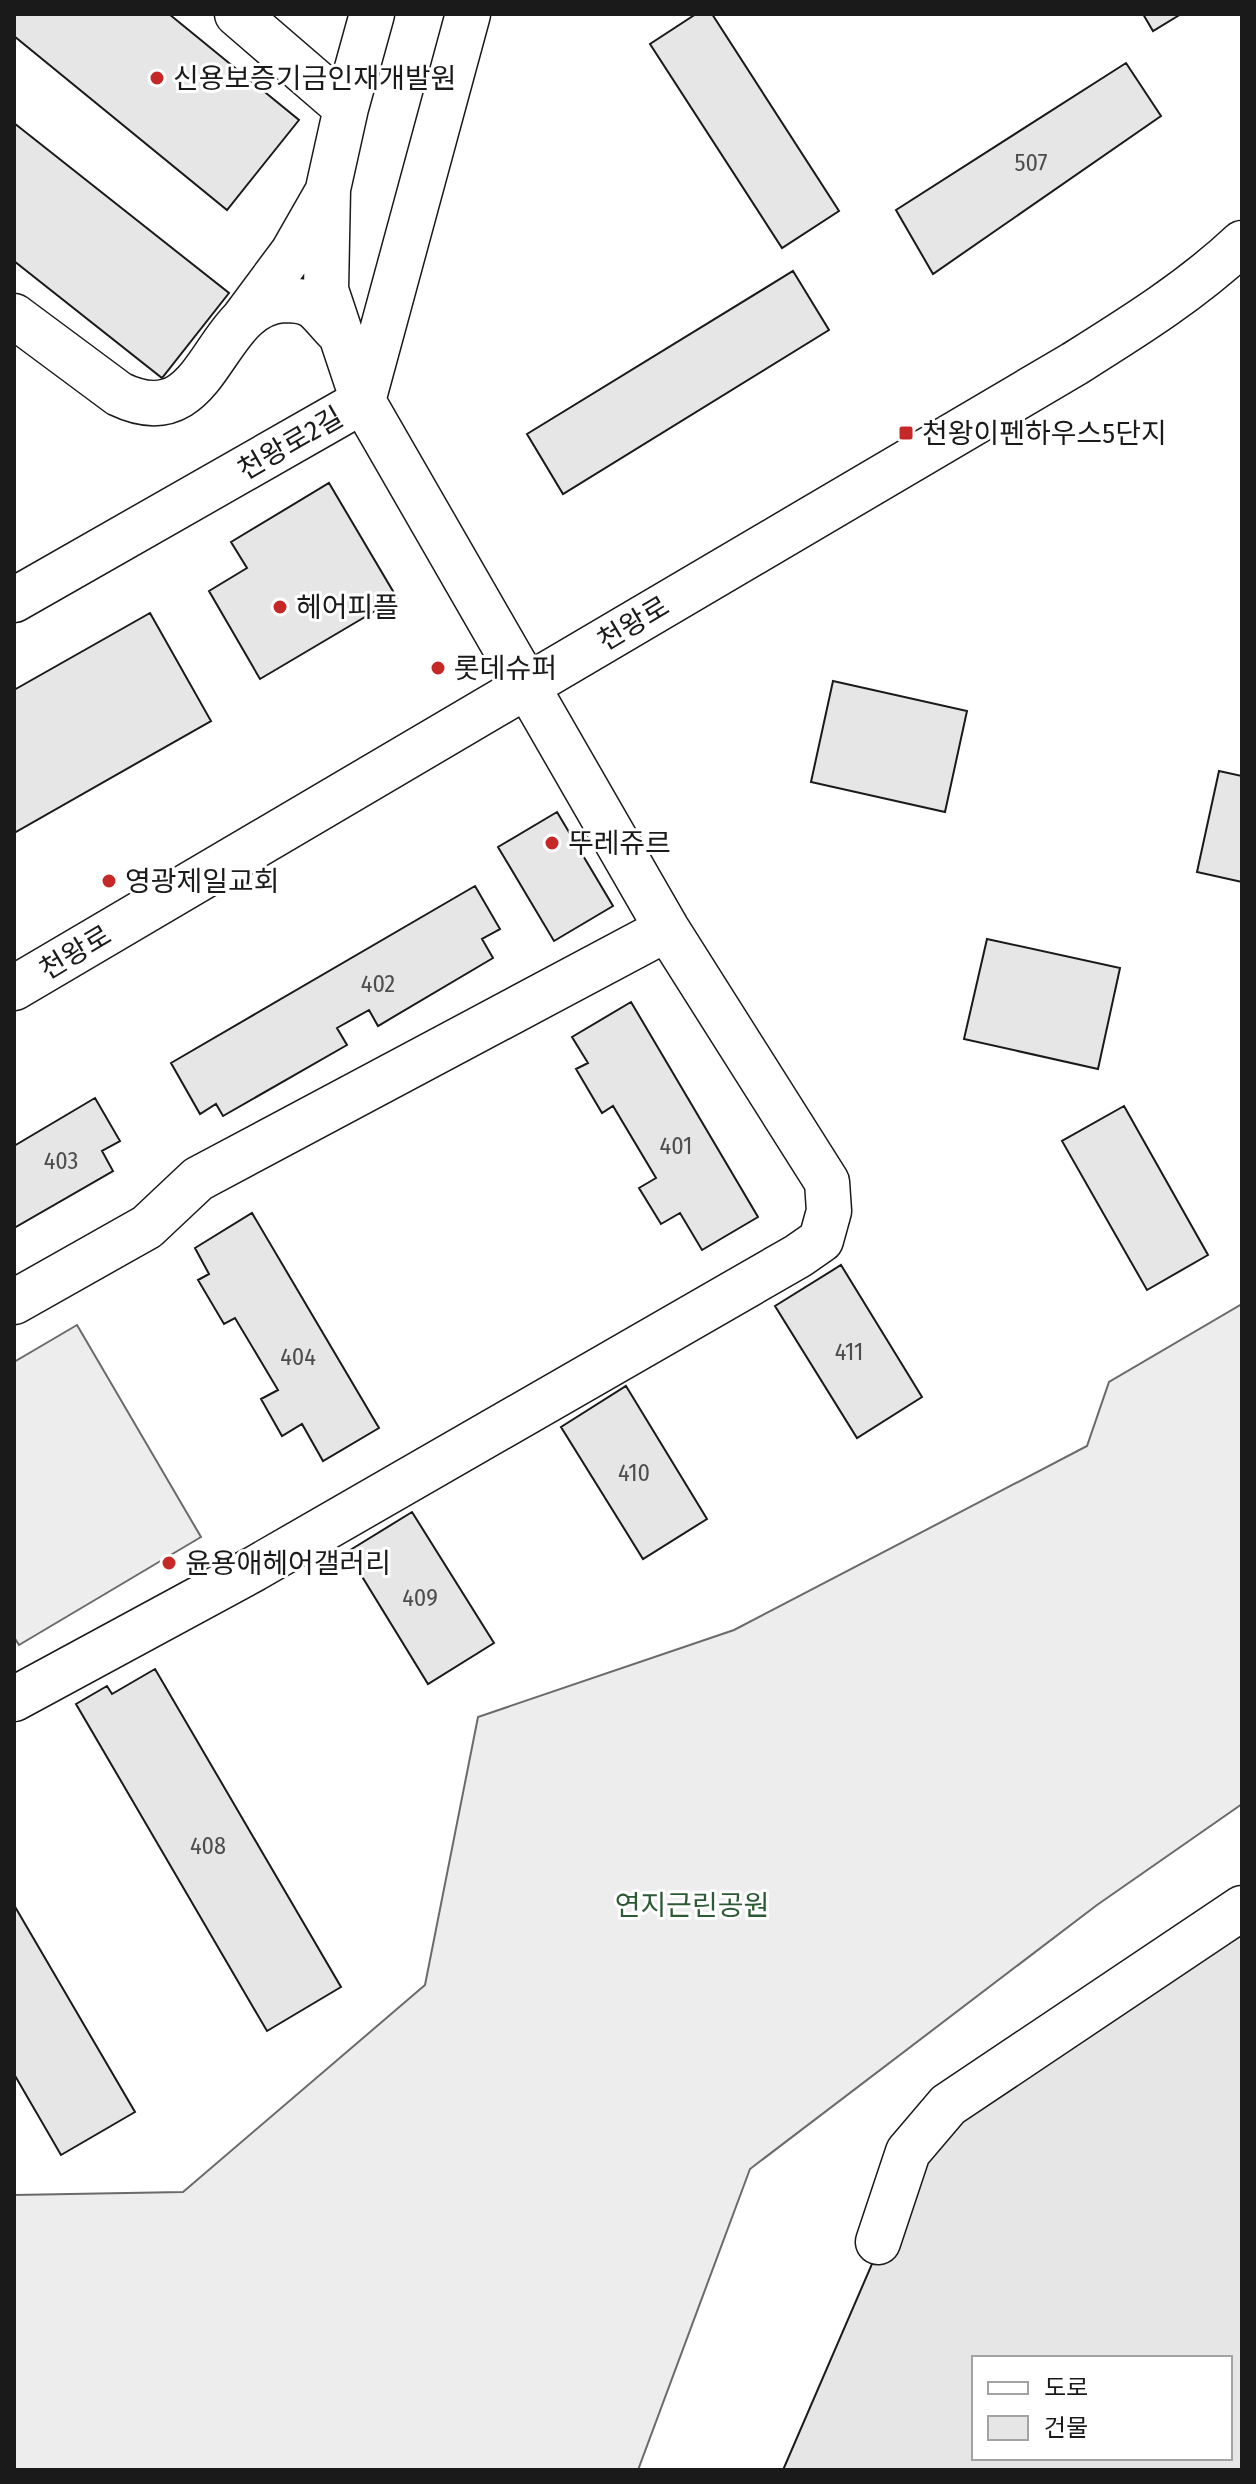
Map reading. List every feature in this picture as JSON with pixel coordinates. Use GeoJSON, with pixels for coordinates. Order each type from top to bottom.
{"type":"FeatureCollection","features":[{"type":"Feature","properties":{"kind":"street"},"geometry":{"type":"LineString","coordinates":[[237,14],[346,108]]}},
{"type":"Feature","properties":{"kind":"street"},"geometry":{"type":"LineString","coordinates":[[363,401],[326,290],[328,189],[372,14]]}},
{"type":"Feature","properties":{"kind":"street"},"geometry":{"type":"LineString","coordinates":[[363,401],[468,14]]}},
{"type":"Feature","properties":{"kind":"street"},"geometry":{"type":"LineString","coordinates":[[14,316],[119,394],[135,402],[152,405],[182,396],[200,378],[293,252],[328,189]]}},
{"type":"Feature","properties":{"kind":"street","name":"천왕로"},"geometry":{"type":"LineString","coordinates":[[14,988],[1074,364],[1160,309],[1242,243]]}},
{"type":"Feature","properties":{"kind":"street"},"geometry":{"type":"LineString","coordinates":[[242,320],[255,308],[275,301],[293,300],[312,306],[340,334]]}},
{"type":"Feature","properties":{"kind":"street","name":"천왕로2길"},"geometry":{"type":"LineString","coordinates":[[14,600],[363,401],[667,929],[827,1182],[829,1211],[821,1240],[798,1256],[281,1553],[14,1699]]}},
{"type":"Feature","properties":{"kind":"street"},"geometry":{"type":"LineString","coordinates":[[14,1302],[147,1227],[198,1179],[667,929]]}},
{"type":"Feature","properties":{"kind":"street"},"geometry":{"type":"LineString","coordinates":[[878,2242],[908,2152],[948,2105],[1242,1908]]}},
{"type":"Feature","properties":{"kind":"shaded area","name":"연지근린공원"},"geometry":{"type":"Polygon","coordinates":[[[1242,1304],[1242,1804],[1097,1905],[750,2169],[638,2470],[14,2470],[14,2195],[183,2192],[425,1985],[478,1717],[734,1630],[1087,1446],[1109,1382],[1242,1304]]]}},
{"type":"Feature","properties":{"kind":"shaded area"},"geometry":{"type":"Polygon","coordinates":[[[77,1325],[201,1537],[19,1645],[14,1637],[14,1362],[77,1325]]]}},
{"type":"Feature","properties":{"kind":"building","name":"신용보증기금인재개발원"},"geometry":{"type":"Polygon","coordinates":[[[14,14],[169,14],[299,120],[227,210],[14,36],[14,14]]]}},
{"type":"Feature","properties":{"kind":"building"},"geometry":{"type":"Polygon","coordinates":[[[696,14],[712,14],[839,211],[782,248],[650,44],[696,14]]]}},
{"type":"Feature","properties":{"kind":"building"},"geometry":{"type":"Polygon","coordinates":[[[1143,14],[1181,14],[1153,31],[1143,14]]]}},
{"type":"Feature","properties":{"kind":"building"},"geometry":{"type":"Polygon","coordinates":[[[1126,63],[1161,116],[933,274],[896,210],[1126,63]]]}},
{"type":"Feature","properties":{"kind":"building"},"geometry":{"type":"Polygon","coordinates":[[[14,123],[229,293],[162,378],[14,261],[14,123]]]}},
{"type":"Feature","properties":{"kind":"building"},"geometry":{"type":"Polygon","coordinates":[[[793,271],[829,330],[563,494],[527,434],[793,271]]]}},
{"type":"Feature","properties":{"kind":"building"},"geometry":{"type":"Polygon","coordinates":[[[329,483],[397,598],[260,679],[209,591],[247,568],[231,542],[329,483]]]}},
{"type":"Feature","properties":{"kind":"building"},"geometry":{"type":"Polygon","coordinates":[[[150,613],[211,721],[14,833],[14,690],[150,613]]]}},
{"type":"Feature","properties":{"kind":"building"},"geometry":{"type":"Polygon","coordinates":[[[833,681],[967,711],[945,812],[811,782],[833,681]]]}},
{"type":"Feature","properties":{"kind":"building"},"geometry":{"type":"Polygon","coordinates":[[[1219,771],[1242,776],[1242,882],[1197,872],[1219,771]]]}},
{"type":"Feature","properties":{"kind":"building"},"geometry":{"type":"Polygon","coordinates":[[[557,812],[613,906],[554,941],[498,847],[557,812]]]}},
{"type":"Feature","properties":{"kind":"building"},"geometry":{"type":"Polygon","coordinates":[[[475,886],[500,929],[482,939],[493,958],[378,1026],[369,1010],[337,1028],[347,1045],[223,1116],[216,1104],[200,1114],[171,1063],[475,886]]]}},
{"type":"Feature","properties":{"kind":"building"},"geometry":{"type":"Polygon","coordinates":[[[987,939],[1120,968],[1098,1069],[964,1039],[987,939]]]}},
{"type":"Feature","properties":{"kind":"building"},"geometry":{"type":"Polygon","coordinates":[[[631,1002],[758,1217],[702,1250],[680,1213],[661,1224],[639,1188],[656,1178],[613,1106],[602,1113],[576,1069],[588,1063],[572,1037],[631,1002]]]}},
{"type":"Feature","properties":{"kind":"building"},"geometry":{"type":"Polygon","coordinates":[[[95,1098],[120,1141],[102,1151],[113,1171],[14,1228],[14,1146],[95,1098]]]}},
{"type":"Feature","properties":{"kind":"building"},"geometry":{"type":"Polygon","coordinates":[[[1124,1106],[1208,1255],[1147,1290],[1062,1141],[1124,1106]]]}},
{"type":"Feature","properties":{"kind":"building"},"geometry":{"type":"Polygon","coordinates":[[[252,1213],[379,1428],[323,1461],[302,1424],[282,1436],[261,1399],[278,1390],[235,1318],[224,1324],[198,1280],[209,1274],[195,1248],[252,1213]]]}},
{"type":"Feature","properties":{"kind":"building"},"geometry":{"type":"Polygon","coordinates":[[[841,1265],[922,1397],[857,1438],[775,1306],[841,1265]]]}},
{"type":"Feature","properties":{"kind":"building"},"geometry":{"type":"Polygon","coordinates":[[[626,1386],[707,1519],[643,1559],[561,1427],[626,1386]]]}},
{"type":"Feature","properties":{"kind":"building"},"geometry":{"type":"Polygon","coordinates":[[[412,1512],[494,1643],[428,1684],[347,1552],[412,1512]]]}},
{"type":"Feature","properties":{"kind":"building"},"geometry":{"type":"Polygon","coordinates":[[[155,1669],[341,1987],[267,2031],[76,1704],[107,1686],[112,1694],[155,1669]]]}},
{"type":"Feature","properties":{"kind":"building"},"geometry":{"type":"Polygon","coordinates":[[[14,1905],[135,2112],[61,2155],[14,2074],[14,1905]]]}},
{"type":"Feature","properties":{"kind":"building"},"geometry":{"type":"Polygon","coordinates":[[[1242,1935],[1242,2470],[783,2470],[932,2125],[1242,1935]]]}},
{"type":"Feature","properties":{"kind":"place","name":"신용보증기금인재개발원"},"geometry":{"type":"Point","coordinates":[157,78]}},
{"type":"Feature","properties":{"kind":"place","name":"천왕이펜하우스5단지"},"geometry":{"type":"Point","coordinates":[906,433]}},
{"type":"Feature","properties":{"kind":"place","name":"헤어피플"},"geometry":{"type":"Point","coordinates":[280,607]}},
{"type":"Feature","properties":{"kind":"place","name":"롯데슈퍼"},"geometry":{"type":"Point","coordinates":[438,668]}},
{"type":"Feature","properties":{"kind":"place","name":"뚜레쥬르"},"geometry":{"type":"Point","coordinates":[552,843]}},
{"type":"Feature","properties":{"kind":"place","name":"영광제일교회"},"geometry":{"type":"Point","coordinates":[109,881]}},
{"type":"Feature","properties":{"kind":"place","name":"윤용애헤어갤러리"},"geometry":{"type":"Point","coordinates":[169,1563]}}]}
